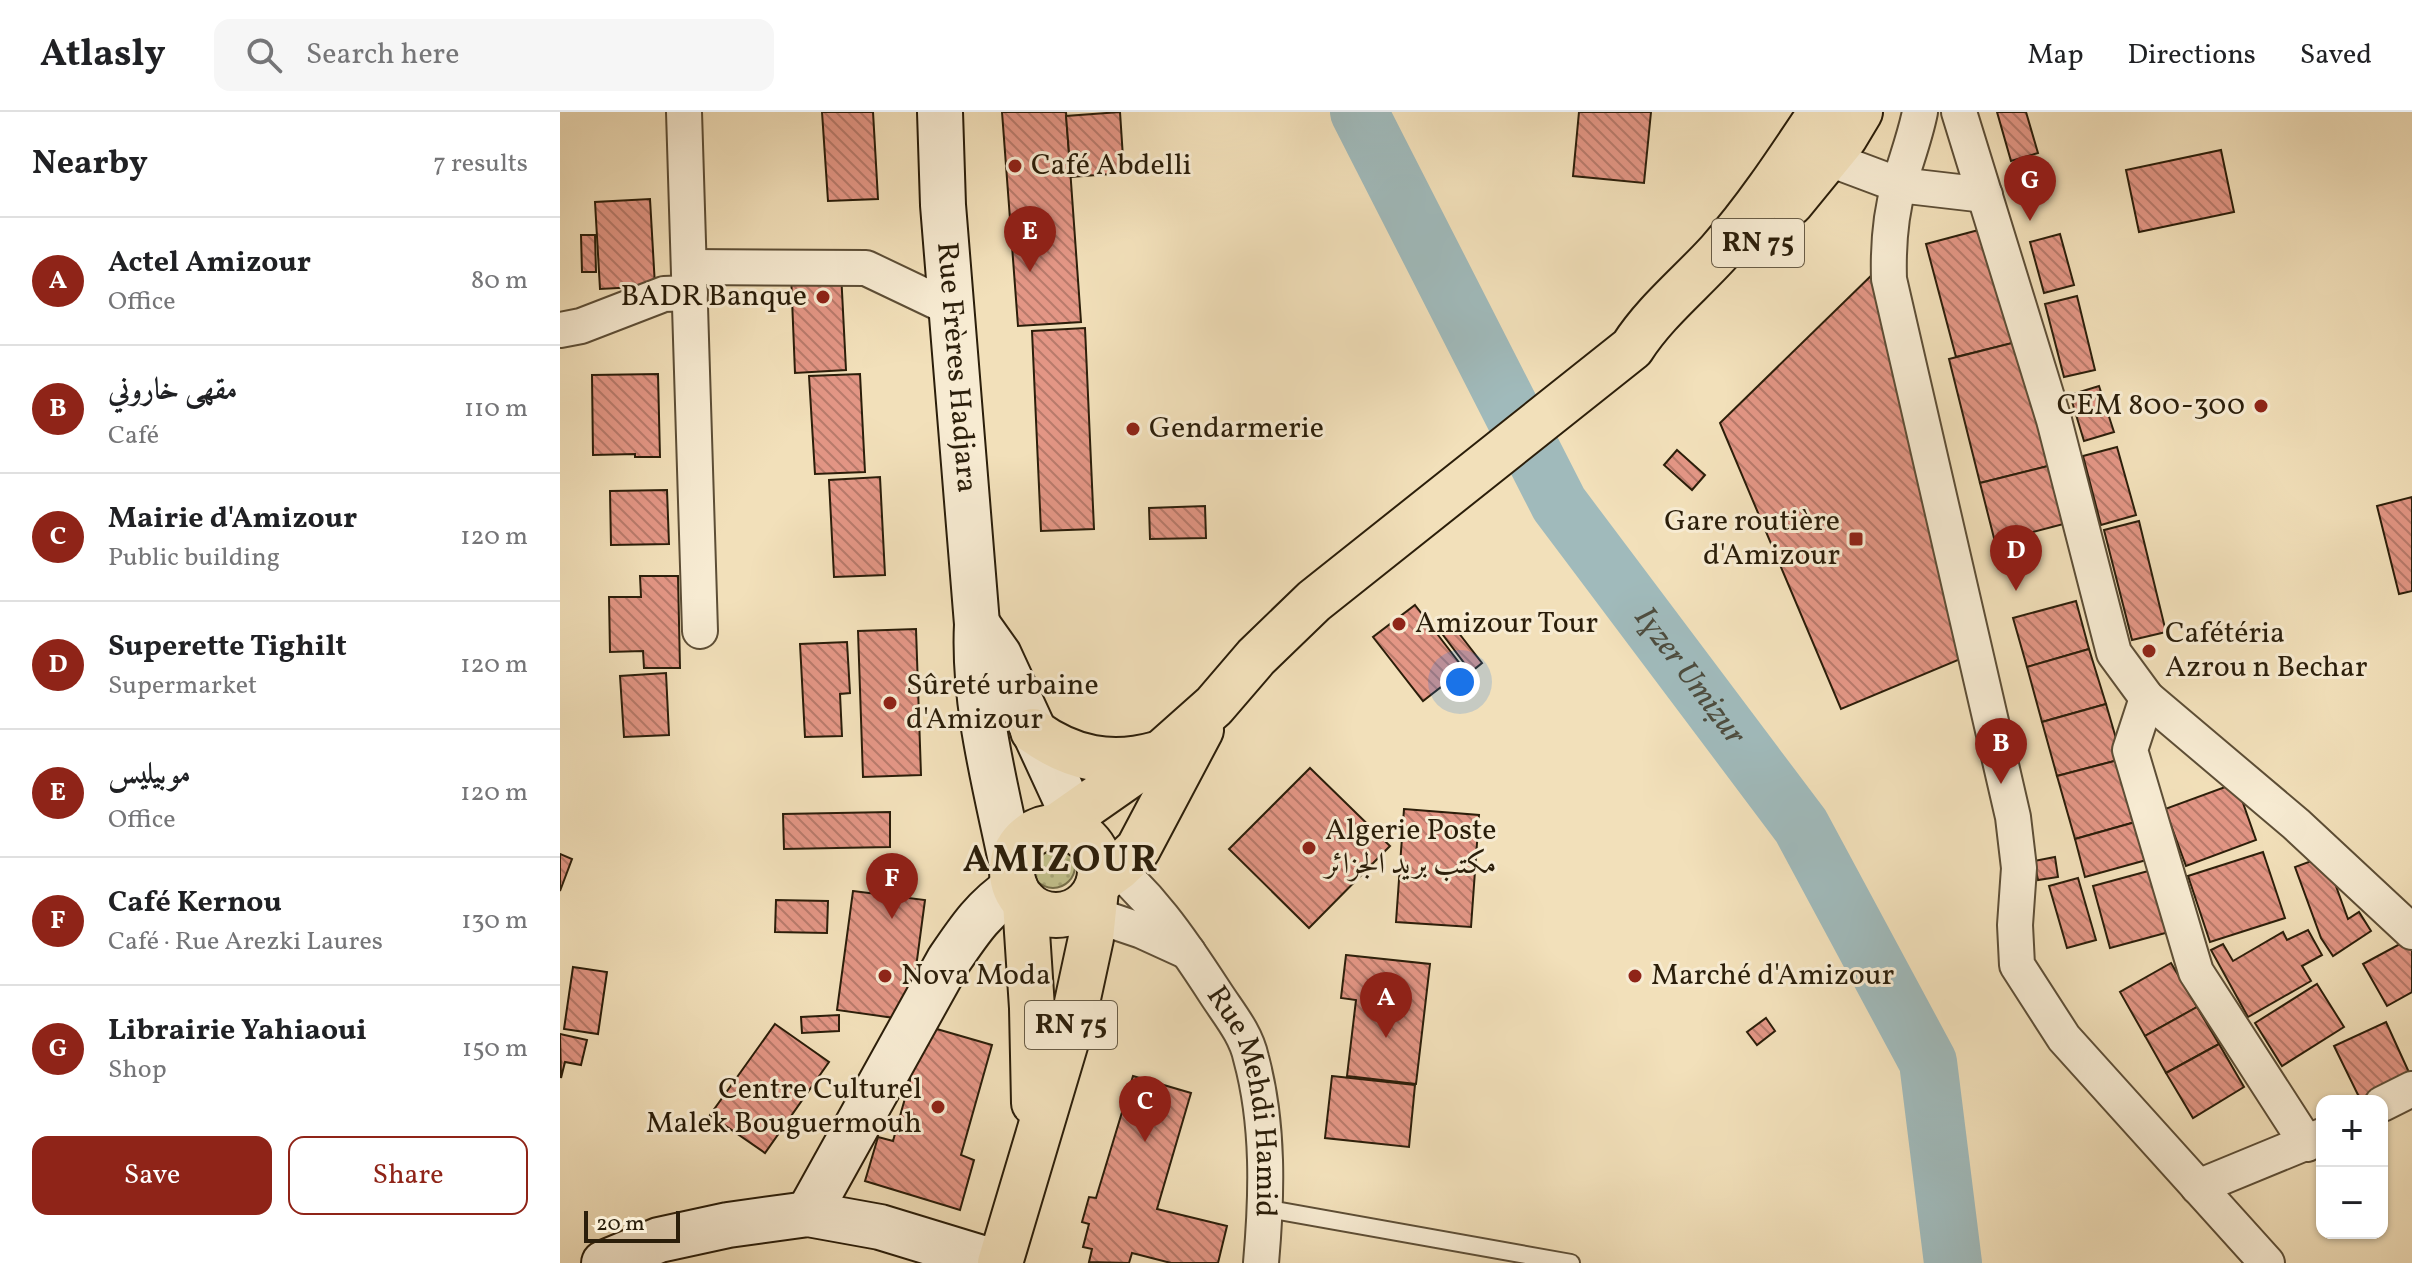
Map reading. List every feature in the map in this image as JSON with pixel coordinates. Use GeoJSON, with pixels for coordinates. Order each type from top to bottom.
{"type":"FeatureCollection","features":[{"type":"Feature","properties":{"kind":"main road","name":"Rue Frères Hadjara"},"geometry":{"type":"LineString","coordinates":[[940,112],[977,624],[975,660],[982,713],[1017,885]]}},
{"type":"Feature","properties":{"kind":"main road","name":"RN 75"},"geometry":{"type":"LineString","coordinates":[[1632,348],[1651,321],[1701,272],[1752,212],[1821,112]]}},
{"type":"Feature","properties":{"kind":"main road","name":"RN 75"},"geometry":{"type":"LineString","coordinates":[[999,1263],[1078,1000],[1088,866],[1160,754],[1214,706],[1256,657],[1314,601],[1632,348],[1660,336],[1712,296],[1827,158],[1860,112]]}},
{"type":"Feature","properties":{"kind":"main road"},"geometry":{"type":"LineString","coordinates":[[977,624],[999,655],[1088,866],[1064,914],[1036,910],[1017,885],[1015,855],[1036,831],[1088,866]]}},
{"type":"Feature","properties":{"kind":"main road","name":"RN 75"},"geometry":{"type":"LineString","coordinates":[[1088,866],[1138,849],[1214,706]]}},
{"type":"Feature","properties":{"kind":"main road"},"geometry":{"type":"LineString","coordinates":[[1033,731],[1071,754],[1093,760],[1116,762],[1160,754]]}},
{"type":"Feature","properties":{"kind":"main road","name":"RN 75"},"geometry":{"type":"LineString","coordinates":[[1017,885],[1034,1058],[1032,1158]]}},
{"type":"Feature","properties":{"kind":"main road"},"geometry":{"type":"LineString","coordinates":[[808,1214],[949,960],[992,902],[1017,885]]}},
{"type":"Feature","properties":{"kind":"main road"},"geometry":{"type":"LineString","coordinates":[[604,1263],[659,1240],[728,1225],[808,1214],[880,1227],[999,1263]]}},
{"type":"Feature","properties":{"kind":"street"},"geometry":{"type":"LineString","coordinates":[[684,112],[700,631]]}},
{"type":"Feature","properties":{"kind":"street"},"geometry":{"type":"LineString","coordinates":[[1920,112],[1899,185],[1888,242],[1889,279],[2013,817],[2019,868],[2015,925],[2017,965],[2064,1038],[2267,1263]]}},
{"type":"Feature","properties":{"kind":"street"},"geometry":{"type":"LineString","coordinates":[[1959,112],[2054,420],[2114,653],[2147,698],[2296,824],[2412,932]]}},
{"type":"Feature","properties":{"kind":"street"},"geometry":{"type":"LineString","coordinates":[[1827,158],[1899,185],[1985,195]]}},
{"type":"Feature","properties":{"kind":"street"},"geometry":{"type":"LineString","coordinates":[[560,330],[581,326],[664,294],[689,280],[866,268],[952,309]]}},
{"type":"Feature","properties":{"kind":"street"},"geometry":{"type":"LineString","coordinates":[[2147,698],[2130,750],[2196,972],[2314,1140],[2198,1187]]}},
{"type":"Feature","properties":{"kind":"street","name":"Rue Mehdi Hamid"},"geometry":{"type":"LineString","coordinates":[[1088,866],[1142,931],[1189,953]]}},
{"type":"Feature","properties":{"kind":"street","name":"Rue Mehdi Hamid"},"geometry":{"type":"LineString","coordinates":[[1088,866],[1148,897],[1241,1033],[1251,1056],[1266,1147],[1261,1263]]}},
{"type":"Feature","properties":{"kind":"street"},"geometry":{"type":"LineString","coordinates":[[2388,1101],[2412,1089]]}},
{"type":"Feature","properties":{"kind":"lane"},"geometry":{"type":"LineString","coordinates":[[1263,1208],[1571,1263]]}},
{"type":"Feature","properties":{"kind":"shaded area"},"geometry":{"type":"Polygon","coordinates":[[[1053,844],[1068,851],[1075,866],[1068,881],[1053,888],[1038,881],[1031,866],[1038,851],[1053,844]]]}},
{"type":"Feature","properties":{"kind":"building"},"geometry":{"type":"Polygon","coordinates":[[[822,112],[873,112],[878,199],[828,201],[822,112]]]}},
{"type":"Feature","properties":{"kind":"building"},"geometry":{"type":"Polygon","coordinates":[[[1002,112],[1066,112],[1081,322],[1018,326],[1002,112]]]}},
{"type":"Feature","properties":{"kind":"building"},"geometry":{"type":"Polygon","coordinates":[[[1120,112],[1124,173],[1071,177],[1066,116],[1120,112]]]}},
{"type":"Feature","properties":{"kind":"building"},"geometry":{"type":"Polygon","coordinates":[[[1579,112],[1651,112],[1644,183],[1573,176],[1579,112]]]}},
{"type":"Feature","properties":{"kind":"building"},"geometry":{"type":"Polygon","coordinates":[[[1997,112],[2026,112],[2038,153],[2011,161],[1997,112]]]}},
{"type":"Feature","properties":{"kind":"building"},"geometry":{"type":"Polygon","coordinates":[[[2221,150],[2234,212],[2139,232],[2126,170],[2221,150]]]}},
{"type":"Feature","properties":{"kind":"building"},"geometry":{"type":"Polygon","coordinates":[[[650,199],[655,286],[600,289],[595,202],[650,199]]]}},
{"type":"Feature","properties":{"kind":"building"},"geometry":{"type":"Polygon","coordinates":[[[1986,228],[2017,342],[1956,357],[1926,244],[1986,228]]]}},
{"type":"Feature","properties":{"kind":"building"},"geometry":{"type":"Polygon","coordinates":[[[2060,234],[2074,285],[2044,293],[2030,242],[2060,234]]]}},
{"type":"Feature","properties":{"kind":"building"},"geometry":{"type":"Polygon","coordinates":[[[581,235],[595,235],[596,272],[582,272],[581,235]]]}},
{"type":"Feature","properties":{"kind":"building","name":"Gare routière d'Amizour"},"geometry":{"type":"Polygon","coordinates":[[[1878,269],[1970,655],[1841,709],[1720,423],[1878,269]]]}},
{"type":"Feature","properties":{"kind":"building"},"geometry":{"type":"Polygon","coordinates":[[[841,272],[846,370],[795,373],[791,274],[841,272]]]}},
{"type":"Feature","properties":{"kind":"building"},"geometry":{"type":"Polygon","coordinates":[[[2077,296],[2095,370],[2064,377],[2045,304],[2077,296]]]}},
{"type":"Feature","properties":{"kind":"building"},"geometry":{"type":"Polygon","coordinates":[[[1085,328],[1094,529],[1041,531],[1032,331],[1085,328]]]}},
{"type":"Feature","properties":{"kind":"building"},"geometry":{"type":"Polygon","coordinates":[[[2024,340],[2056,464],[1980,483],[1949,359],[2024,340]]]}},
{"type":"Feature","properties":{"kind":"building"},"geometry":{"type":"Polygon","coordinates":[[[658,374],[660,457],[593,455],[592,375],[658,374]]]}},
{"type":"Feature","properties":{"kind":"building"},"geometry":{"type":"Polygon","coordinates":[[[860,374],[865,472],[815,474],[809,376],[860,374]]]}},
{"type":"Feature","properties":{"kind":"building"},"geometry":{"type":"Polygon","coordinates":[[[2099,386],[2114,432],[2084,441],[2070,395],[2099,386]]]}},
{"type":"Feature","properties":{"kind":"building"},"geometry":{"type":"Polygon","coordinates":[[[2117,447],[2136,515],[2101,525],[2083,456],[2117,447]]]}},
{"type":"Feature","properties":{"kind":"building"},"geometry":{"type":"Polygon","coordinates":[[[1677,450],[1705,475],[1692,490],[1664,465],[1677,450]]]}},
{"type":"Feature","properties":{"kind":"building"},"geometry":{"type":"Polygon","coordinates":[[[2056,464],[2071,522],[1995,542],[1980,483],[2056,464]]]}},
{"type":"Feature","properties":{"kind":"building"},"geometry":{"type":"Polygon","coordinates":[[[880,477],[885,575],[834,577],[829,480],[880,477]]]}},
{"type":"Feature","properties":{"kind":"building"},"geometry":{"type":"Polygon","coordinates":[[[667,490],[669,544],[611,545],[610,491],[667,490]]]}},
{"type":"Feature","properties":{"kind":"building"},"geometry":{"type":"Polygon","coordinates":[[[2412,497],[2412,591],[2399,594],[2377,506],[2412,497]]]}},
{"type":"Feature","properties":{"kind":"building"},"geometry":{"type":"Polygon","coordinates":[[[1205,506],[1206,538],[1150,539],[1149,508],[1205,506]]]}},
{"type":"Feature","properties":{"kind":"building"},"geometry":{"type":"Polygon","coordinates":[[[2139,521],[2166,632],[2132,640],[2104,530],[2139,521]]]}},
{"type":"Feature","properties":{"kind":"building"},"geometry":{"type":"Polygon","coordinates":[[[640,576],[678,576],[680,668],[644,668],[643,651],[610,652],[609,597],[641,597],[640,576]]]}},
{"type":"Feature","properties":{"kind":"building"},"geometry":{"type":"Polygon","coordinates":[[[2076,601],[2089,649],[2027,667],[2013,618],[2076,601]]]}},
{"type":"Feature","properties":{"kind":"building"},"geometry":{"type":"Polygon","coordinates":[[[1415,605],[1464,669],[1423,701],[1373,637],[1415,605]]]}},
{"type":"Feature","properties":{"kind":"building"},"geometry":{"type":"Polygon","coordinates":[[[1451,623],[1482,663],[1471,672],[1440,631],[1451,623]]]}},
{"type":"Feature","properties":{"kind":"building","name":"Sûreté urbaine d'Amizour"},"geometry":{"type":"Polygon","coordinates":[[[916,629],[921,775],[863,777],[858,631],[916,629]]]}},
{"type":"Feature","properties":{"kind":"building"},"geometry":{"type":"Polygon","coordinates":[[[847,642],[850,693],[840,694],[842,736],[805,737],[800,644],[847,642]]]}},
{"type":"Feature","properties":{"kind":"building"},"geometry":{"type":"Polygon","coordinates":[[[2089,649],[2106,704],[2042,722],[2027,667],[2089,649]]]}},
{"type":"Feature","properties":{"kind":"building"},"geometry":{"type":"Polygon","coordinates":[[[666,673],[669,735],[624,737],[620,676],[666,673]]]}},
{"type":"Feature","properties":{"kind":"building"},"geometry":{"type":"Polygon","coordinates":[[[2106,704],[2122,759],[2057,776],[2042,722],[2106,704]]]}},
{"type":"Feature","properties":{"kind":"building"},"geometry":{"type":"Polygon","coordinates":[[[2122,759],[2139,821],[2075,839],[2057,776],[2122,759]]]}},
{"type":"Feature","properties":{"kind":"building"},"geometry":{"type":"Polygon","coordinates":[[[1310,768],[1390,846],[1309,928],[1229,849],[1310,768]]]}},
{"type":"Feature","properties":{"kind":"building"},"geometry":{"type":"Polygon","coordinates":[[[2236,783],[2256,840],[2186,866],[2165,809],[2236,783]]]}},
{"type":"Feature","properties":{"kind":"building"},"geometry":{"type":"Polygon","coordinates":[[[1404,809],[1479,815],[1471,927],[1396,922],[1404,809]]]}},
{"type":"Feature","properties":{"kind":"building"},"geometry":{"type":"Polygon","coordinates":[[[890,812],[890,847],[784,849],[783,814],[890,812]]]}},
{"type":"Feature","properties":{"kind":"building"},"geometry":{"type":"Polygon","coordinates":[[[2139,821],[2150,859],[2085,877],[2075,839],[2139,821]]]}},
{"type":"Feature","properties":{"kind":"building"},"geometry":{"type":"Polygon","coordinates":[[[2263,852],[2285,918],[2210,942],[2188,876],[2263,852]]]}},
{"type":"Feature","properties":{"kind":"building"},"geometry":{"type":"Polygon","coordinates":[[[560,854],[572,859],[560,891],[560,854]]]}},
{"type":"Feature","properties":{"kind":"building"},"geometry":{"type":"Polygon","coordinates":[[[2325,856],[2348,919],[2359,912],[2371,931],[2333,956],[2321,938],[2295,867],[2325,856]]]}},
{"type":"Feature","properties":{"kind":"building"},"geometry":{"type":"Polygon","coordinates":[[[2055,857],[2058,877],[2038,880],[2034,861],[2055,857]]]}},
{"type":"Feature","properties":{"kind":"building"},"geometry":{"type":"Polygon","coordinates":[[[2152,870],[2169,932],[2110,948],[2093,886],[2152,870]]]}},
{"type":"Feature","properties":{"kind":"building"},"geometry":{"type":"Polygon","coordinates":[[[2078,878],[2096,940],[2067,948],[2049,886],[2078,878]]]}},
{"type":"Feature","properties":{"kind":"building"},"geometry":{"type":"Polygon","coordinates":[[[853,891],[925,900],[909,1020],[837,1010],[853,891]]]}},
{"type":"Feature","properties":{"kind":"building"},"geometry":{"type":"Polygon","coordinates":[[[776,900],[828,901],[827,933],[775,932],[776,900]]]}},
{"type":"Feature","properties":{"kind":"building"},"geometry":{"type":"Polygon","coordinates":[[[2308,930],[2322,955],[2302,966],[2311,981],[2248,1017],[2211,950],[2223,944],[2233,961],[2283,932],[2287,940],[2308,930]]]}},
{"type":"Feature","properties":{"kind":"building"},"geometry":{"type":"Polygon","coordinates":[[[2409,939],[2412,944],[2412,992],[2387,1006],[2363,964],[2409,939]]]}},
{"type":"Feature","properties":{"kind":"building"},"geometry":{"type":"Polygon","coordinates":[[[1346,955],[1430,964],[1416,1084],[1347,1076],[1356,1000],[1341,998],[1346,955]]]}},
{"type":"Feature","properties":{"kind":"building"},"geometry":{"type":"Polygon","coordinates":[[[2171,963],[2197,1007],[2145,1036],[2120,992],[2171,963]]]}},
{"type":"Feature","properties":{"kind":"building"},"geometry":{"type":"Polygon","coordinates":[[[573,967],[607,972],[598,1034],[564,1029],[573,967]]]}},
{"type":"Feature","properties":{"kind":"building"},"geometry":{"type":"Polygon","coordinates":[[[2317,984],[2344,1027],[2282,1066],[2255,1023],[2317,984]]]}},
{"type":"Feature","properties":{"kind":"building"},"geometry":{"type":"Polygon","coordinates":[[[2197,1007],[2219,1044],[2166,1073],[2145,1036],[2197,1007]]]}},
{"type":"Feature","properties":{"kind":"building"},"geometry":{"type":"Polygon","coordinates":[[[839,1015],[839,1031],[802,1033],[801,1017],[839,1015]]]}},
{"type":"Feature","properties":{"kind":"building"},"geometry":{"type":"Polygon","coordinates":[[[1766,1018],[1775,1031],[1757,1045],[1747,1032],[1766,1018]]]}},
{"type":"Feature","properties":{"kind":"building"},"geometry":{"type":"Polygon","coordinates":[[[2386,1022],[2412,1079],[2375,1095],[2358,1095],[2334,1046],[2386,1022]]]}},
{"type":"Feature","properties":{"kind":"building","name":"Centre Culturel Malek Bouguermouh"},"geometry":{"type":"Polygon","coordinates":[[[916,1023],[992,1045],[961,1155],[974,1160],[960,1210],[865,1181],[878,1137],[893,1141],[911,1077],[902,1074],[916,1023]]]}},
{"type":"Feature","properties":{"kind":"building"},"geometry":{"type":"Polygon","coordinates":[[[775,1024],[829,1062],[765,1153],[710,1115],[775,1024]]]}},
{"type":"Feature","properties":{"kind":"building"},"geometry":{"type":"Polygon","coordinates":[[[560,1034],[587,1040],[581,1065],[565,1062],[561,1078],[560,1034]]]}},
{"type":"Feature","properties":{"kind":"building"},"geometry":{"type":"Polygon","coordinates":[[[2219,1044],[2244,1087],[2193,1118],[2166,1073],[2219,1044]]]}},
{"type":"Feature","properties":{"kind":"building"},"geometry":{"type":"Polygon","coordinates":[[[1133,1076],[1191,1093],[1157,1209],[1227,1226],[1218,1263],[1171,1263],[1132,1253],[1129,1263],[1089,1262],[1092,1249],[1083,1247],[1089,1224],[1082,1222],[1089,1197],[1096,1198],[1133,1076]]]}},
{"type":"Feature","properties":{"kind":"building"},"geometry":{"type":"Polygon","coordinates":[[[1332,1076],[1415,1085],[1409,1147],[1325,1138],[1332,1076]]]}},
{"type":"Feature","properties":{"kind":"waterway","name":"Iɣzer Umiẓur"},"geometry":{"type":"LineString","coordinates":[[1359,112],[1559,504],[1801,826],[1928,1062],[1953,1263]]}},
{"type":"Feature","properties":{"kind":"place","name":"Café Abdelli"},"geometry":{"type":"Point","coordinates":[1015,166]}},
{"type":"Feature","properties":{"kind":"place","name":"Librairie Yahiaoui"},"geometry":{"type":"Point","coordinates":[2030,221]}},
{"type":"Feature","properties":{"kind":"place","name":"موبيليس"},"geometry":{"type":"Point","coordinates":[1030,272]}},
{"type":"Feature","properties":{"kind":"place","name":"BADR Banque"},"geometry":{"type":"Point","coordinates":[823,297]}},
{"type":"Feature","properties":{"kind":"place","name":"CEM 800-300"},"geometry":{"type":"Point","coordinates":[2261,406]}},
{"type":"Feature","properties":{"kind":"place","name":"Gendarmerie"},"geometry":{"type":"Point","coordinates":[1133,429]}},
{"type":"Feature","properties":{"kind":"place","name":"Gare routière d'Amizour"},"geometry":{"type":"Point","coordinates":[1856,539]}},
{"type":"Feature","properties":{"kind":"place","name":"Superette Tighilt"},"geometry":{"type":"Point","coordinates":[2016,591]}},
{"type":"Feature","properties":{"kind":"place","name":"Amizour Tour"},"geometry":{"type":"Point","coordinates":[1399,624]}},
{"type":"Feature","properties":{"kind":"place","name":"Cafétéria Azrou n Bechar"},"geometry":{"type":"Point","coordinates":[2149,651]}},
{"type":"Feature","properties":{"kind":"place","name":"Sûreté urbaine d'Amizour"},"geometry":{"type":"Point","coordinates":[890,703]}},
{"type":"Feature","properties":{"kind":"place","name":"مقهى خاروني"},"geometry":{"type":"Point","coordinates":[2001,784]}},
{"type":"Feature","properties":{"kind":"place","name":"Algerie Poste مكتب بريد الجزائر"},"geometry":{"type":"Point","coordinates":[1309,848]}},
{"type":"Feature","properties":{"kind":"place","name":"Café Kernou"},"geometry":{"type":"Point","coordinates":[892,919]}},
{"type":"Feature","properties":{"kind":"place","name":"Nova Moda"},"geometry":{"type":"Point","coordinates":[885,976]}},
{"type":"Feature","properties":{"kind":"place","name":"Marché d'Amizour"},"geometry":{"type":"Point","coordinates":[1635,976]}},
{"type":"Feature","properties":{"kind":"place","name":"Actel Amizour"},"geometry":{"type":"Point","coordinates":[1386,1038]}},
{"type":"Feature","properties":{"kind":"place","name":"Centre Culturel Malek Bouguermouh"},"geometry":{"type":"Point","coordinates":[938,1107]}},
{"type":"Feature","properties":{"kind":"place","name":"Mairie d'Amizour"},"geometry":{"type":"Point","coordinates":[1145,1142]}},
{"type":"Feature","properties":{"kind":"district","name":"AMIZOUR"},"geometry":{"type":"Point","coordinates":[1061,861]}}]}
